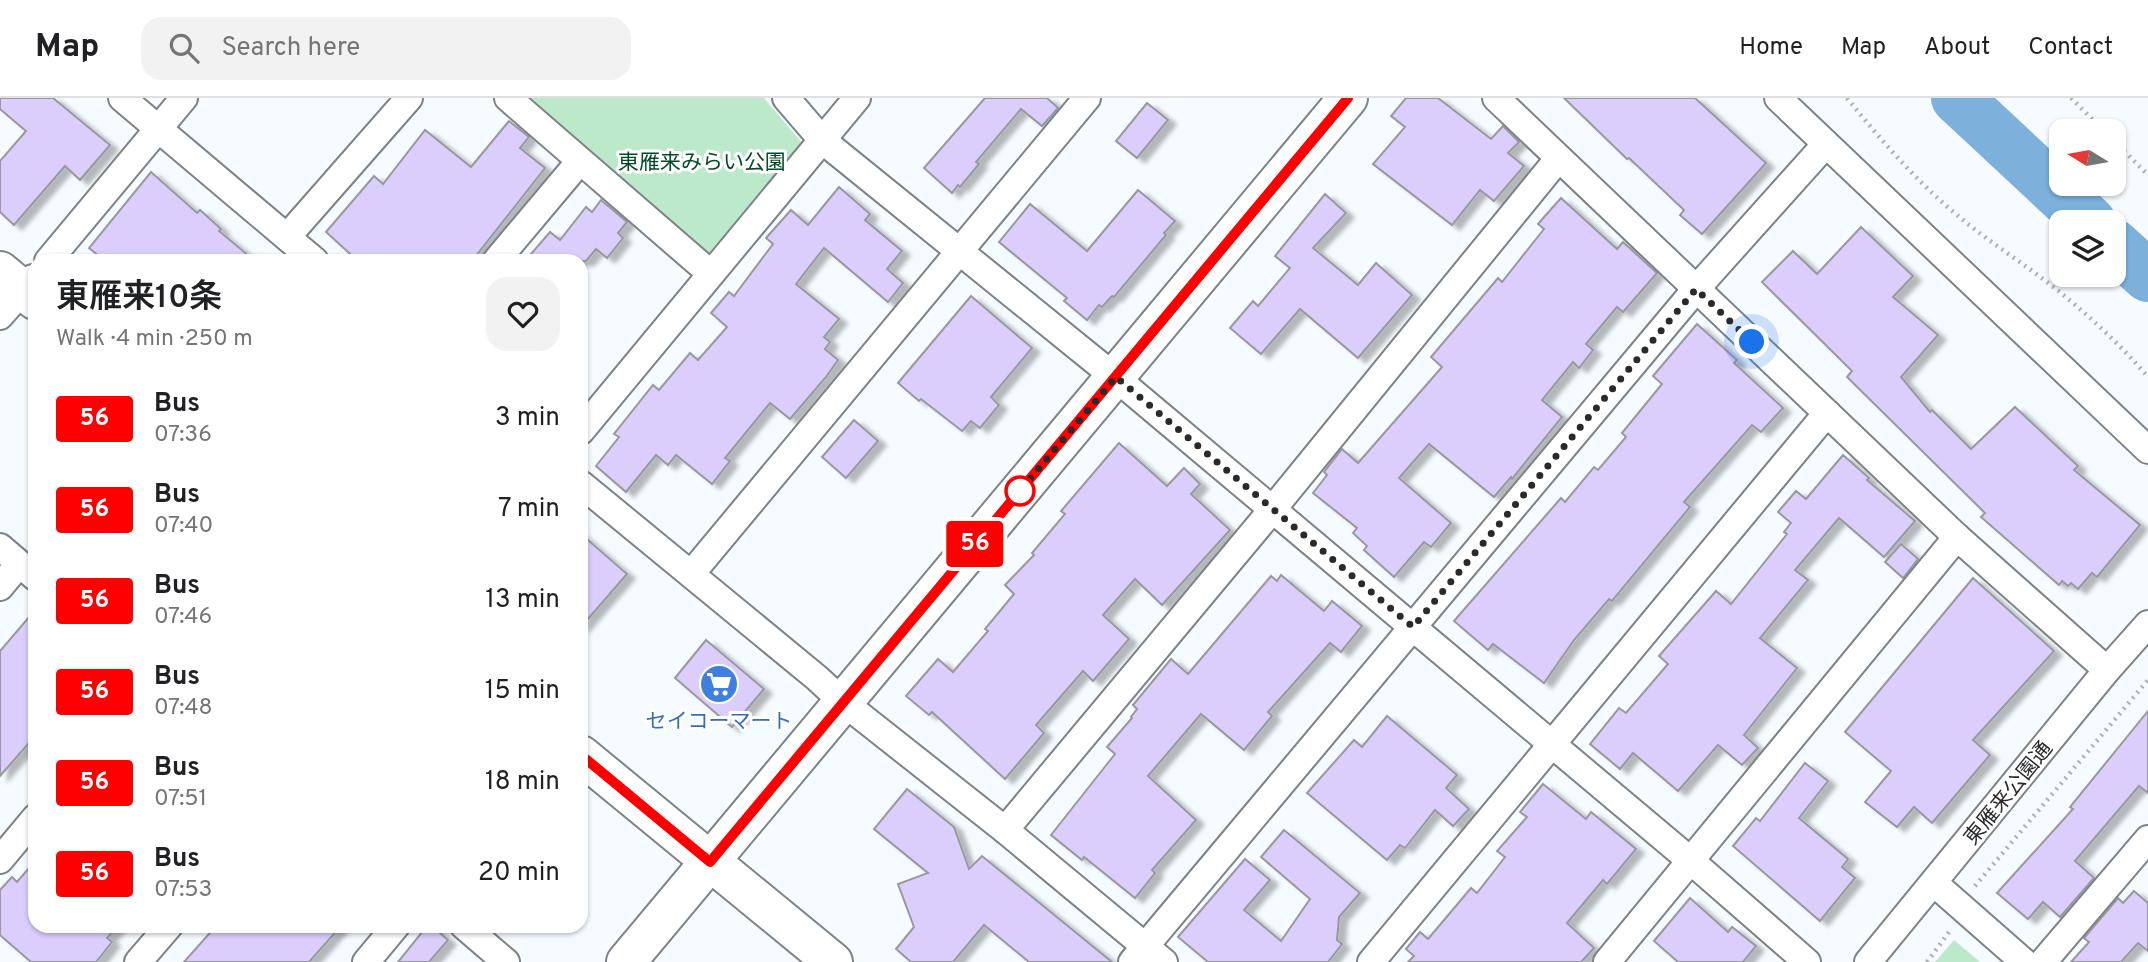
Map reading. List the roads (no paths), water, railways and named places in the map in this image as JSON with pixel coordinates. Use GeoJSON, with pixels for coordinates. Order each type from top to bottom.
{"type":"FeatureCollection","features":[{"type":"Feature","properties":{"kind":"street"},"geometry":{"type":"LineString","coordinates":[[122,98],[307,254]]}},
{"type":"Feature","properties":{"kind":"street"},"geometry":{"type":"LineString","coordinates":[[54,254],[184,98]]}},
{"type":"Feature","properties":{"kind":"street"},"geometry":{"type":"LineString","coordinates":[[287,237],[409,98]]}},
{"type":"Feature","properties":{"kind":"street"},"geometry":{"type":"LineString","coordinates":[[508,98],[710,273]]}},
{"type":"Feature","properties":{"kind":"street"},"geometry":{"type":"LineString","coordinates":[[786,98],[822,140],[1116,377],[1691,861],[1807,962]]}},
{"type":"Feature","properties":{"kind":"street"},"geometry":{"type":"LineString","coordinates":[[588,422],[858,98]]}},
{"type":"Feature","properties":{"kind":"street"},"geometry":{"type":"LineString","coordinates":[[691,574],[1087,98]]}},
{"type":"Feature","properties":{"kind":"street"},"geometry":{"type":"LineString","coordinates":[[626,962],[1348,98]]}},
{"type":"Feature","properties":{"kind":"street"},"geometry":{"type":"LineString","coordinates":[[1496,98],[1958,537],[2107,670]]}},
{"type":"Feature","properties":{"kind":"street"},"geometry":{"type":"LineString","coordinates":[[1778,98],[2148,450]]}},
{"type":"Feature","properties":{"kind":"street"},"geometry":{"type":"LineString","coordinates":[[588,490],[843,702],[1005,830],[1147,957],[1413,627],[1696,289],[1826,144]]}},
{"type":"Feature","properties":{"kind":"street"},"geometry":{"type":"LineString","coordinates":[[1005,830],[1272,510],[1558,159]]}},
{"type":"Feature","properties":{"kind":"street"},"geometry":{"type":"LineString","coordinates":[[502,254],[580,160]]}},
{"type":"Feature","properties":{"kind":"street"},"geometry":{"type":"LineString","coordinates":[[1371,962],[1827,413]]}},
{"type":"Feature","properties":{"kind":"street"},"geometry":{"type":"LineString","coordinates":[[1607,962],[1958,537]]}},
{"type":"Feature","properties":{"kind":"street"},"geometry":{"type":"LineString","coordinates":[[0,587],[18,563]]}},
{"type":"Feature","properties":{"kind":"street","name":"東雁来公園通"},"geometry":{"type":"LineString","coordinates":[[1868,962],[2107,670],[2148,624]]}},
{"type":"Feature","properties":{"kind":"street"},"geometry":{"type":"LineString","coordinates":[[588,761],[833,962]]}},
{"type":"Feature","properties":{"kind":"street"},"geometry":{"type":"LineString","coordinates":[[0,860],[28,826]]}},
{"type":"Feature","properties":{"kind":"street"},"geometry":{"type":"LineString","coordinates":[[2043,962],[2148,839]]}},
{"type":"Feature","properties":{"kind":"street"},"geometry":{"type":"LineString","coordinates":[[1934,883],[2024,962]]}},
{"type":"Feature","properties":{"kind":"street"},"geometry":{"type":"LineString","coordinates":[[138,962],[163,933]]}},
{"type":"Feature","properties":{"kind":"street"},"geometry":{"type":"LineString","coordinates":[[366,962],[390,933]]}},
{"type":"Feature","properties":{"kind":"street"},"geometry":{"type":"LineString","coordinates":[[472,933],[506,962]]}},
{"type":"Feature","properties":{"kind":"waterway"},"geometry":{"type":"LineString","coordinates":[[1957,98],[2077,210]]}},
{"type":"Feature","properties":{"kind":"waterway"},"geometry":{"type":"LineString","coordinates":[[2126,256],[2148,276]]}},
{"type":"Feature","properties":{"kind":"place","name":"セイコーマート"},"geometry":{"type":"Point","coordinates":[719,684]}},
{"type":"Feature","properties":{"kind":"park label","name":"東雁来みらい公園"},"geometry":{"type":"Point","coordinates":[702,162]}}]}
